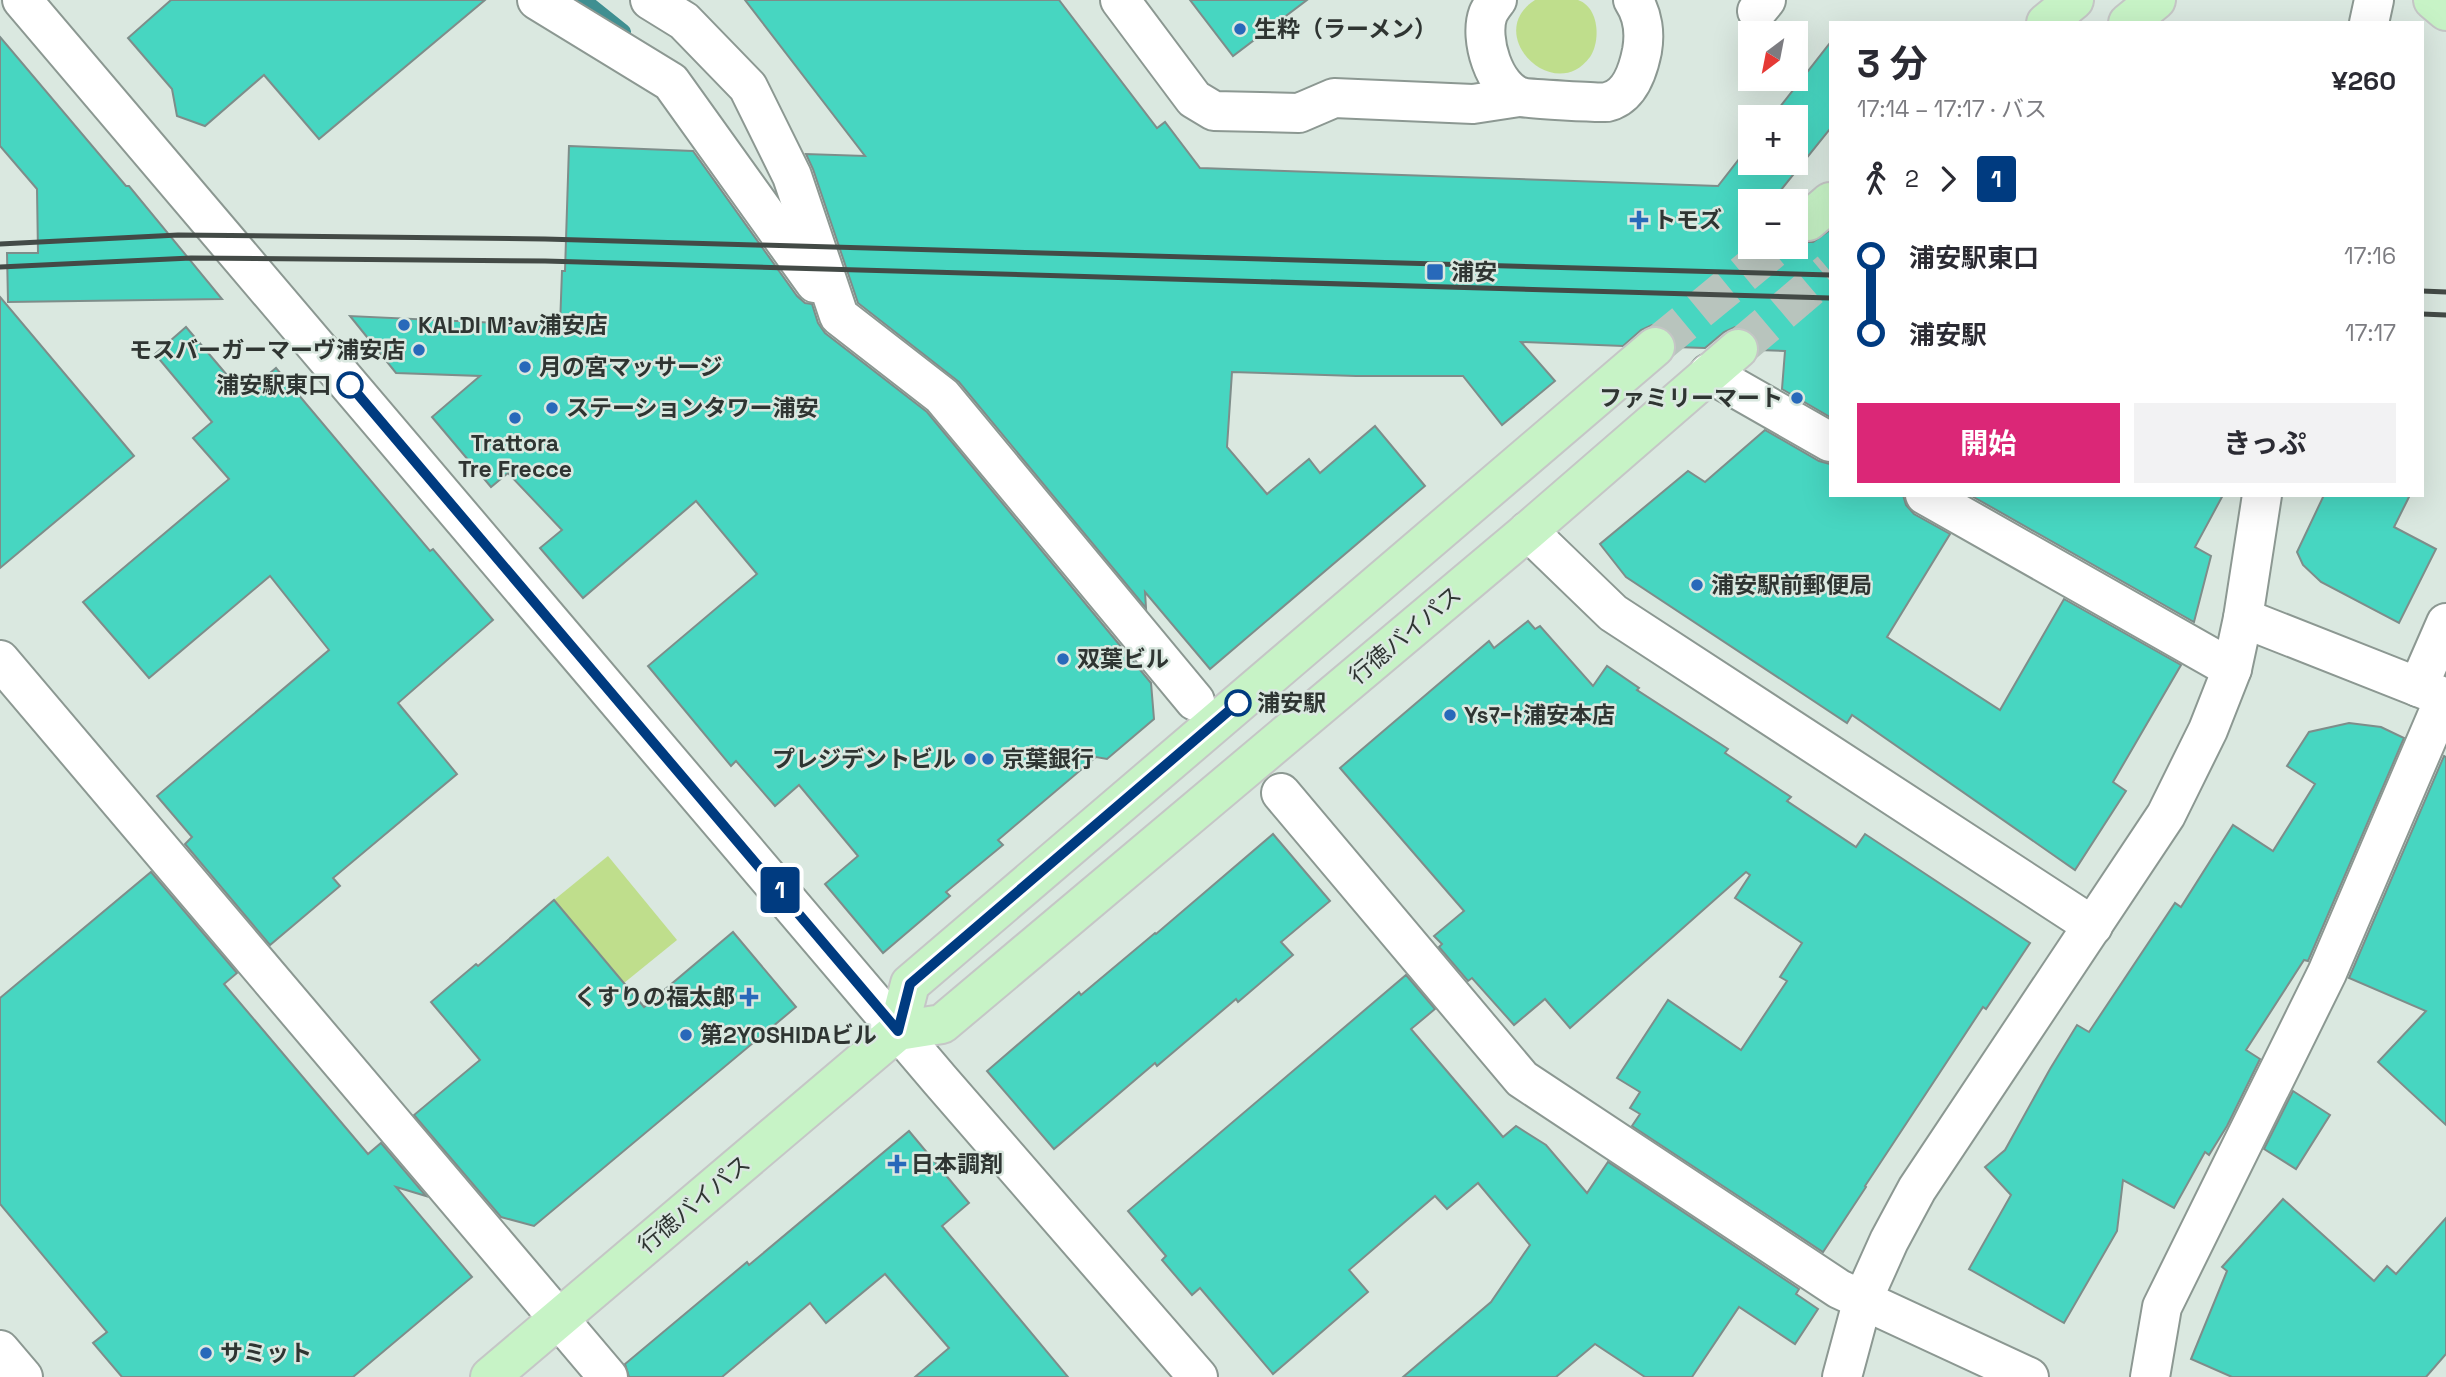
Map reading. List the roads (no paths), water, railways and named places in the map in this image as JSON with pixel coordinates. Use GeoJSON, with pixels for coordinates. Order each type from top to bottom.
{"type":"FeatureCollection","features":[{"type":"Feature","properties":{"kind":"main road"},"geometry":{"type":"LineString","coordinates":[[2048,21],[2074,0]]}},
{"type":"Feature","properties":{"kind":"main road"},"geometry":{"type":"LineString","coordinates":[[2130,21],[2156,0]]}},
{"type":"Feature","properties":{"kind":"main road"},"geometry":{"type":"LineString","coordinates":[[2433,0],[2446,11]]}},
{"type":"Feature","properties":{"kind":"main road"},"geometry":{"type":"LineString","coordinates":[[898,1031],[910,984],[1655,347]]}},
{"type":"Feature","properties":{"kind":"main road","name":"行徳バイパス"},"geometry":{"type":"LineString","coordinates":[[490,1377],[898,1031],[942,1024],[1528,531],[1723,361]]}},
{"type":"Feature","properties":{"kind":"street"},"geometry":{"type":"LineString","coordinates":[[22,0],[898,1031],[1198,1377]]}},
{"type":"Feature","properties":{"kind":"street"},"geometry":{"type":"LineString","coordinates":[[537,0],[671,82],[839,316],[942,396],[1195,701]]}},
{"type":"Feature","properties":{"kind":"street"},"geometry":{"type":"LineString","coordinates":[[650,0],[684,21],[748,87],[792,176],[839,316]]}},
{"type":"Feature","properties":{"kind":"street"},"geometry":{"type":"LineString","coordinates":[[1120,0],[1194,99],[1214,111],[1299,113],[1334,98],[1474,104],[1520,97],[1608,102],[1624,92],[1637,75],[1645,36],[1638,8],[1633,0]]}},
{"type":"Feature","properties":{"kind":"street"},"geometry":{"type":"LineString","coordinates":[[1497,0],[1488,15],[1485,45],[1499,80],[1520,97]]}},
{"type":"Feature","properties":{"kind":"street"},"geometry":{"type":"LineString","coordinates":[[2369,21],[2374,0]]}},
{"type":"Feature","properties":{"kind":"street"},"geometry":{"type":"LineString","coordinates":[[1723,361],[1829,441]]}},
{"type":"Feature","properties":{"kind":"street"},"geometry":{"type":"LineString","coordinates":[[1929,497],[2232,669]]}},
{"type":"Feature","properties":{"kind":"street"},"geometry":{"type":"LineString","coordinates":[[1842,1377],[1863,1299],[1889,1241],[1917,1189],[2166,815],[2208,730],[2232,669],[2243,618],[2262,497]]}},
{"type":"Feature","properties":{"kind":"street"},"geometry":{"type":"LineString","coordinates":[[1528,531],[1613,613],[2093,926]]}},
{"type":"Feature","properties":{"kind":"street"},"geometry":{"type":"LineString","coordinates":[[2243,618],[2436,694]]}},
{"type":"Feature","properties":{"kind":"street"},"geometry":{"type":"LineString","coordinates":[[2150,1377],[2162,1307],[2327,974],[2436,694],[2446,623]]}},
{"type":"Feature","properties":{"kind":"street"},"geometry":{"type":"LineString","coordinates":[[0,660],[608,1377]]}},
{"type":"Feature","properties":{"kind":"street"},"geometry":{"type":"LineString","coordinates":[[1281,793],[1522,1079],[1839,1289],[2029,1377]]}},
{"type":"Feature","properties":{"kind":"street"},"geometry":{"type":"LineString","coordinates":[[0,1350],[23,1377]]}},
{"type":"Feature","properties":{"kind":"waterway"},"geometry":{"type":"LineString","coordinates":[[583,0],[623,32]]}},
{"type":"Feature","properties":{"kind":"tunnel"},"geometry":{"type":"LineString","coordinates":[[1655,347],[1761,259]]}},
{"type":"Feature","properties":{"kind":"tunnel"},"geometry":{"type":"LineString","coordinates":[[1738,349],[1829,272]]}},
{"type":"Feature","properties":{"kind":"railway"},"geometry":{"type":"LineString","coordinates":[[0,244],[178,235],[545,239],[1829,275]]}},
{"type":"Feature","properties":{"kind":"railway"},"geometry":{"type":"LineString","coordinates":[[0,267],[191,258],[545,261],[1829,298]]}},
{"type":"Feature","properties":{"kind":"railway"},"geometry":{"type":"LineString","coordinates":[[2424,291],[2446,292]]}},
{"type":"Feature","properties":{"kind":"railway"},"geometry":{"type":"LineString","coordinates":[[2424,314],[2446,315]]}},
{"type":"Feature","properties":{"kind":"place","name":"生粋（ラーメン）"},"geometry":{"type":"Point","coordinates":[1240,29]}},
{"type":"Feature","properties":{"kind":"place","name":"トモズ"},"geometry":{"type":"Point","coordinates":[1639,220]}},
{"type":"Feature","properties":{"kind":"place","name":"浦安"},"geometry":{"type":"Point","coordinates":[1435,272]}},
{"type":"Feature","properties":{"kind":"place","name":"KALDI M’av浦安店"},"geometry":{"type":"Point","coordinates":[404,325]}},
{"type":"Feature","properties":{"kind":"place","name":"モスバーガーマーヴ浦安店"},"geometry":{"type":"Point","coordinates":[419,350]}},
{"type":"Feature","properties":{"kind":"place","name":"月の宮マッサージ"},"geometry":{"type":"Point","coordinates":[525,367]}},
{"type":"Feature","properties":{"kind":"place","name":"浦安駅東口"},"geometry":{"type":"Point","coordinates":[350,385]}},
{"type":"Feature","properties":{"kind":"place","name":"ファミリーマート"},"geometry":{"type":"Point","coordinates":[1797,398]}},
{"type":"Feature","properties":{"kind":"place","name":"ステーションタワー浦安"},"geometry":{"type":"Point","coordinates":[552,408]}},
{"type":"Feature","properties":{"kind":"place","name":"Trattora Tre Frecce"},"geometry":{"type":"Point","coordinates":[515,418]}},
{"type":"Feature","properties":{"kind":"place","name":"浦安駅前郵便局"},"geometry":{"type":"Point","coordinates":[1697,585]}},
{"type":"Feature","properties":{"kind":"place","name":"双葉ビル"},"geometry":{"type":"Point","coordinates":[1063,659]}},
{"type":"Feature","properties":{"kind":"place","name":"浦安駅"},"geometry":{"type":"Point","coordinates":[1238,703]}},
{"type":"Feature","properties":{"kind":"place","name":"Ysﾏｰﾄ浦安本店"},"geometry":{"type":"Point","coordinates":[1450,715]}},
{"type":"Feature","properties":{"kind":"place","name":"プレジデントビル"},"geometry":{"type":"Point","coordinates":[970,759]}},
{"type":"Feature","properties":{"kind":"place","name":"京葉銀行"},"geometry":{"type":"Point","coordinates":[988,759]}},
{"type":"Feature","properties":{"kind":"place","name":"くすりの福太郎"},"geometry":{"type":"Point","coordinates":[749,997]}},
{"type":"Feature","properties":{"kind":"place","name":"第2YOSHIDAビル"},"geometry":{"type":"Point","coordinates":[686,1035]}},
{"type":"Feature","properties":{"kind":"place","name":"日本調剤"},"geometry":{"type":"Point","coordinates":[897,1164]}},
{"type":"Feature","properties":{"kind":"place","name":"サミット"},"geometry":{"type":"Point","coordinates":[206,1353]}}]}
